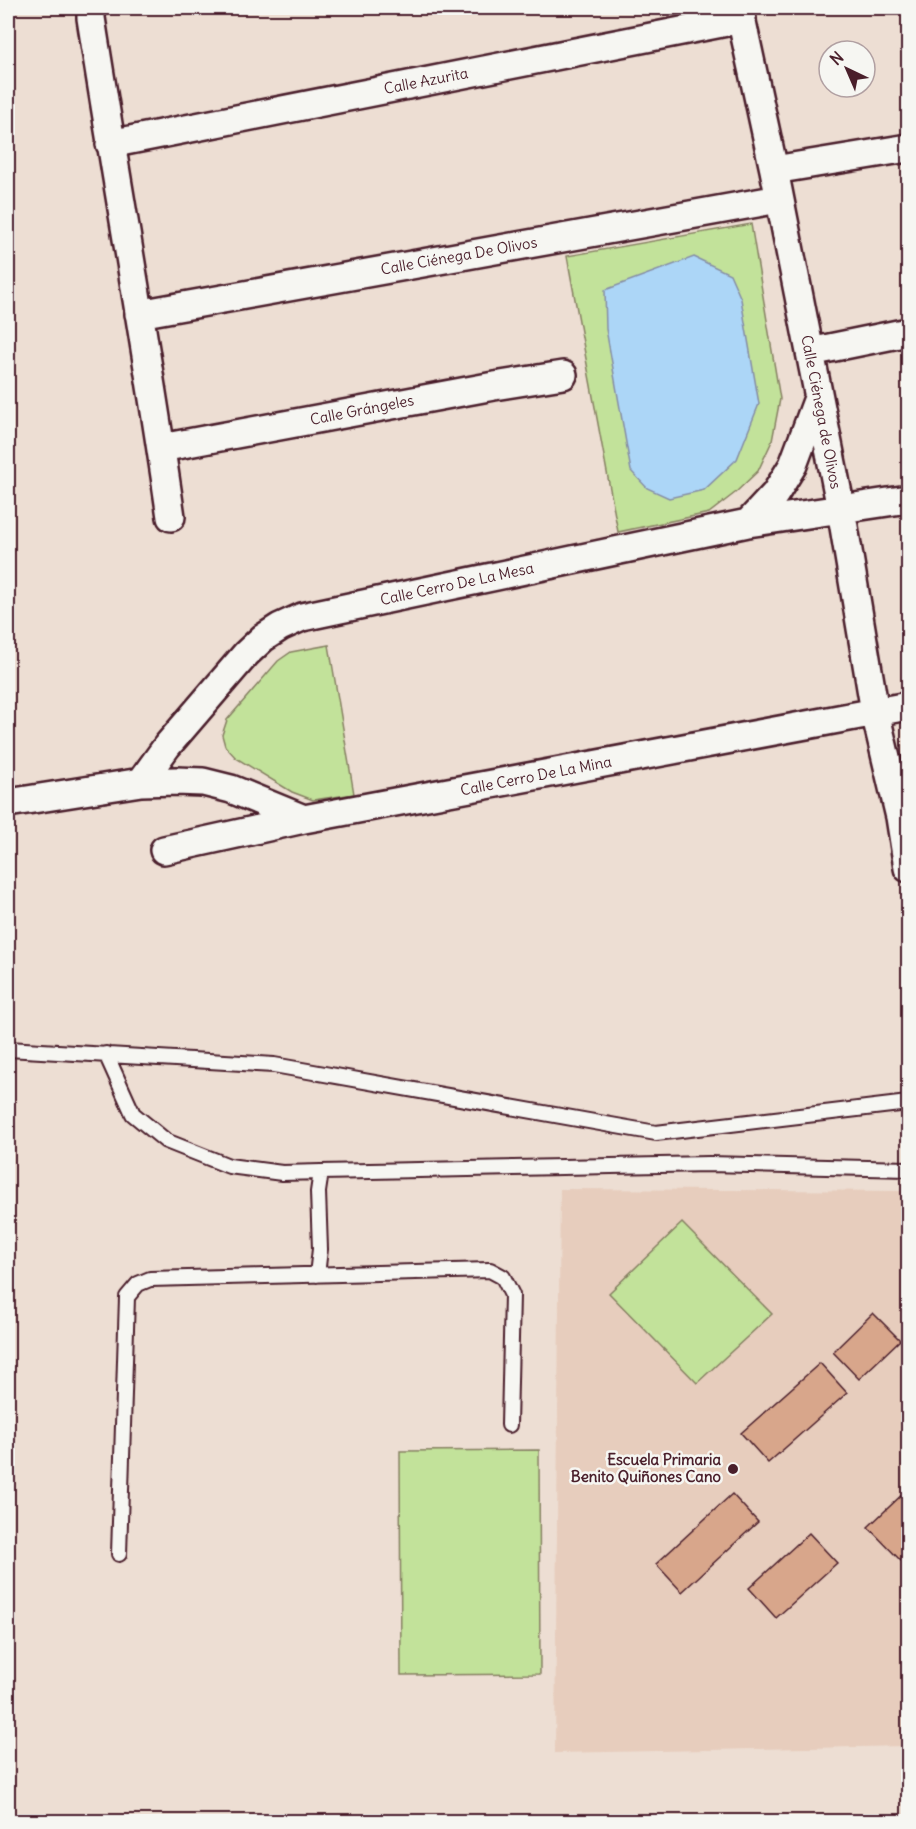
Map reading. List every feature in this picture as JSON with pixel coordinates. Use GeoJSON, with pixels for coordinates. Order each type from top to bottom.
{"type":"FeatureCollection","features":[{"type":"Feature","properties":{"kind":"street"},"geometry":{"type":"LineString","coordinates":[[91,8],[110,144],[171,517]]}},
{"type":"Feature","properties":{"kind":"street","name":"Calle Azurita"},"geometry":{"type":"LineString","coordinates":[[110,144],[741,13]]}},
{"type":"Feature","properties":{"kind":"street","name":"Calle Ciénega de Olivos"},"geometry":{"type":"LineString","coordinates":[[741,13],[841,509],[875,712],[900,817],[909,868]]}},
{"type":"Feature","properties":{"kind":"street"},"geometry":{"type":"LineString","coordinates":[[774,170],[909,148]]}},
{"type":"Feature","properties":{"kind":"street","name":"Calle Ciénega De Olivos"},"geometry":{"type":"LineString","coordinates":[[139,314],[779,199]]}},
{"type":"Feature","properties":{"kind":"street"},"geometry":{"type":"LineString","coordinates":[[810,352],[909,332]]}},
{"type":"Feature","properties":{"kind":"street","name":"Calle Grángeles"},"geometry":{"type":"LineString","coordinates":[[161,448],[563,375]]}},
{"type":"Feature","properties":{"kind":"street"},"geometry":{"type":"LineString","coordinates":[[747,523],[775,495],[793,465],[818,397]]}},
{"type":"Feature","properties":{"kind":"street","name":"Calle Cerro De La Mesa"},"geometry":{"type":"LineString","coordinates":[[141,782],[167,746],[246,654],[263,638],[302,617],[747,523],[909,499]]}},
{"type":"Feature","properties":{"kind":"street","name":"Calle Cerro De La Mina"},"geometry":{"type":"LineString","coordinates":[[164,850],[304,819],[909,706]]}},
{"type":"Feature","properties":{"kind":"street"},"geometry":{"type":"LineString","coordinates":[[8,802],[141,782],[203,782],[231,789],[304,819]]}},
{"type":"Feature","properties":{"kind":"lane"},"geometry":{"type":"LineString","coordinates":[[8,1048],[274,1065],[656,1133],[909,1103]]}},
{"type":"Feature","properties":{"kind":"lane"},"geometry":{"type":"LineString","coordinates":[[106,1054],[133,1113],[166,1141],[229,1166],[282,1173],[709,1164],[909,1168]]}},
{"type":"Feature","properties":{"kind":"lane"},"geometry":{"type":"LineString","coordinates":[[317,1275],[320,1249],[318,1192],[321,1172]]}},
{"type":"Feature","properties":{"kind":"lane"},"geometry":{"type":"LineString","coordinates":[[118,1554],[127,1297],[138,1284],[150,1279],[490,1270],[503,1277],[512,1295],[509,1425]]}},
{"type":"Feature","properties":{"kind":"shaded area","name":"Escuela Primaria Benito Quiñones Cano"},"geometry":{"type":"Polygon","coordinates":[[[560,1189],[908,1191],[908,1746],[555,1753],[560,1189]]]}},
{"type":"Feature","properties":{"kind":"green space"},"geometry":{"type":"Polygon","coordinates":[[[751,224],[780,399],[772,441],[758,471],[709,513],[618,532],[567,256],[751,224]]]}},
{"type":"Feature","properties":{"kind":"green space"},"geometry":{"type":"Polygon","coordinates":[[[329,645],[354,794],[313,800],[292,792],[236,758],[225,746],[222,735],[227,720],[278,661],[291,652],[329,645]]]}},
{"type":"Feature","properties":{"kind":"green space"},"geometry":{"type":"Polygon","coordinates":[[[682,1223],[772,1314],[697,1383],[609,1293],[682,1223]]]}},
{"type":"Feature","properties":{"kind":"green space"},"geometry":{"type":"Polygon","coordinates":[[[539,1450],[540,1674],[401,1675],[400,1451],[539,1450]]]}},
{"type":"Feature","properties":{"kind":"water"},"geometry":{"type":"Polygon","coordinates":[[[694,257],[730,274],[741,299],[759,404],[737,459],[704,490],[669,498],[647,488],[631,471],[606,329],[605,290],[694,257]]]}},
{"type":"Feature","properties":{"kind":"building"},"geometry":{"type":"Polygon","coordinates":[[[873,1313],[900,1340],[859,1379],[833,1352],[873,1313]]]}},
{"type":"Feature","properties":{"kind":"building"},"geometry":{"type":"Polygon","coordinates":[[[820,1363],[847,1393],[768,1463],[741,1433],[820,1363]]]}},
{"type":"Feature","properties":{"kind":"building"},"geometry":{"type":"Polygon","coordinates":[[[908,1489],[908,1554],[901,1561],[868,1527],[908,1489]]]}},
{"type":"Feature","properties":{"kind":"building"},"geometry":{"type":"Polygon","coordinates":[[[732,1494],[758,1522],[682,1592],[656,1564],[732,1494]]]}},
{"type":"Feature","properties":{"kind":"building"},"geometry":{"type":"Polygon","coordinates":[[[809,1533],[837,1563],[776,1618],[749,1588],[809,1533]]]}},
{"type":"Feature","properties":{"kind":"place","name":"Escuela Primaria Benito Quiñones Cano"},"geometry":{"type":"Point","coordinates":[733,1469]}}]}
